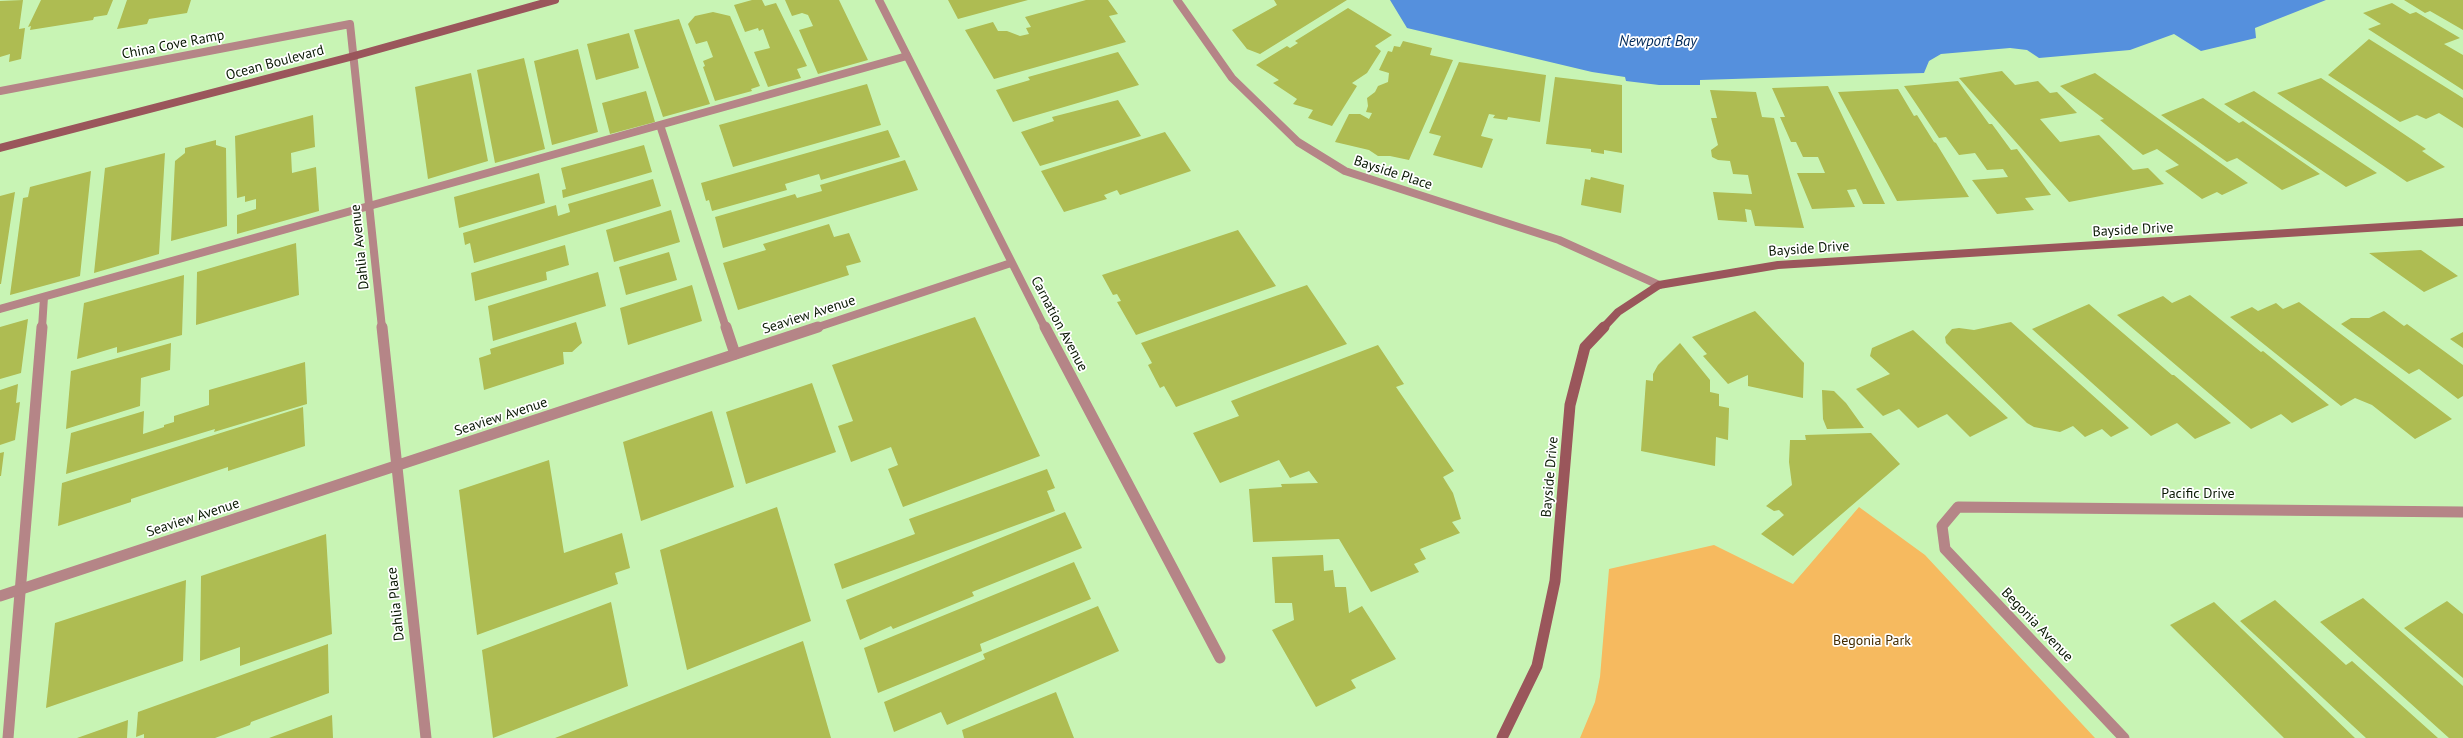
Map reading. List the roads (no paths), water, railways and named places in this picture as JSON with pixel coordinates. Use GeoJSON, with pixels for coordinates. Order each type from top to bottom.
{"type":"FeatureCollection","features":[{"type":"Feature","properties":{"kind":"main road","name":"Ocean Boulevard"},"geometry":{"type":"LineString","coordinates":[[0,148],[354,56],[555,0]]}},
{"type":"Feature","properties":{"kind":"main road","name":"Bayside Drive"},"geometry":{"type":"LineString","coordinates":[[1502,738],[1537,666],[1555,581],[1570,405],[1585,347],[1618,312],[1659,285],[1778,264],[2463,222]]}},
{"type":"Feature","properties":{"kind":"street","name":"Carnation Avenue"},"geometry":{"type":"LineString","coordinates":[[879,0],[1010,263],[1220,658]]}},
{"type":"Feature","properties":{"kind":"street","name":"Bayside Place"},"geometry":{"type":"LineString","coordinates":[[1177,0],[1232,78],[1298,142],[1344,172],[1559,240],[1659,285]]}},
{"type":"Feature","properties":{"kind":"street","name":"Dahlia Avenue"},"geometry":{"type":"LineString","coordinates":[[350,24],[396,467]]}},
{"type":"Feature","properties":{"kind":"street","name":"China Cove Ramp"},"geometry":{"type":"LineString","coordinates":[[0,91],[350,24]]}},
{"type":"Feature","properties":{"kind":"street"},"geometry":{"type":"LineString","coordinates":[[0,309],[907,56]]}},
{"type":"Feature","properties":{"kind":"street"},"geometry":{"type":"LineString","coordinates":[[660,125],[735,354]]}},
{"type":"Feature","properties":{"kind":"street","name":"Seaview Avenue"},"geometry":{"type":"LineString","coordinates":[[0,596],[396,467],[1010,263]]}},
{"type":"Feature","properties":{"kind":"street"},"geometry":{"type":"LineString","coordinates":[[8,738],[44,297]]}},
{"type":"Feature","properties":{"kind":"street","name":"Dahlia Place"},"geometry":{"type":"LineString","coordinates":[[396,467],[426,738]]}},
{"type":"Feature","properties":{"kind":"street","name":"Pacific Drive"},"geometry":{"type":"LineString","coordinates":[[1942,526],[1958,507],[2463,512]]}},
{"type":"Feature","properties":{"kind":"street","name":"Begonia Avenue"},"geometry":{"type":"LineString","coordinates":[[1942,526],[1945,549],[1950,555],[2124,738]]}},
{"type":"Feature","properties":{"kind":"water","name":"Newport Bay"},"geometry":{"type":"Polygon","coordinates":[[[1390,0],[2326,0],[2255,28],[2256,38],[2201,51],[2174,34],[2130,50],[2039,58],[2027,50],[2010,48],[1941,54],[1929,61],[1924,73],[1700,80],[1700,85],[1659,85],[1626,81],[1625,77],[1592,72],[1407,28],[1390,0]]]}},
{"type":"Feature","properties":{"kind":"park label","name":"Begonia Park"},"geometry":{"type":"Point","coordinates":[1872,641]}}]}
